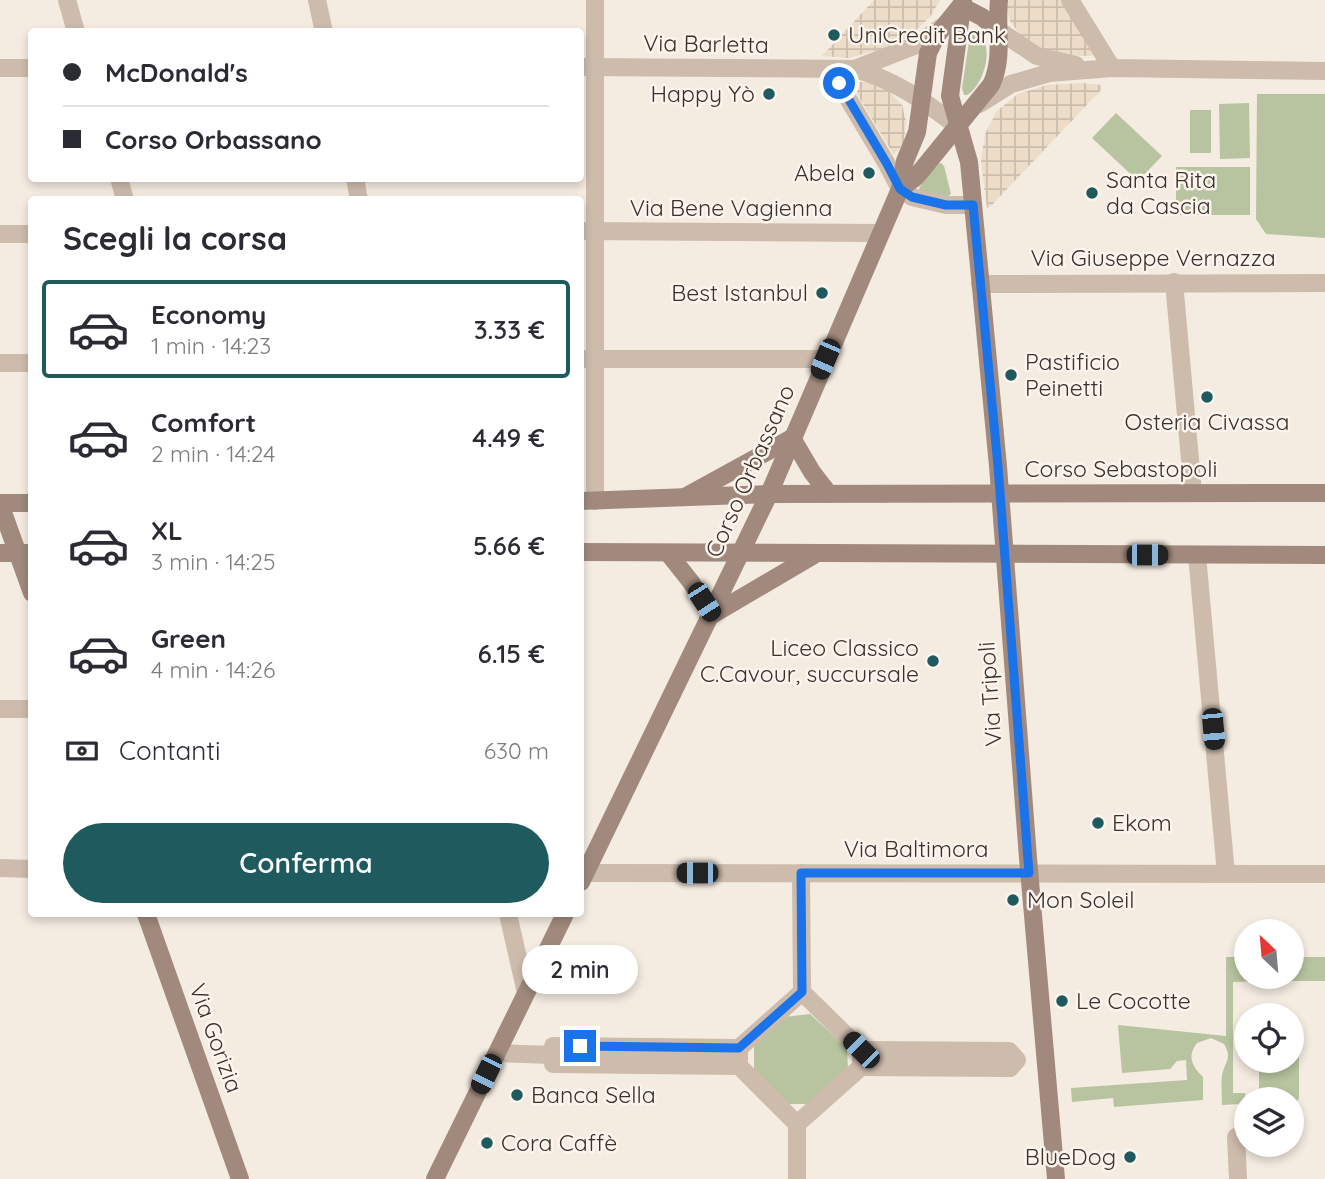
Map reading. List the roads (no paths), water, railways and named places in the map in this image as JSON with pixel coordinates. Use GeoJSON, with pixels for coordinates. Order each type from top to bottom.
{"type":"FeatureCollection","features":[{"type":"Feature","properties":{"kind":"street"},"geometry":{"type":"LineString","coordinates":[[67,0],[75,28]]}},
{"type":"Feature","properties":{"kind":"street"},"geometry":{"type":"LineString","coordinates":[[317,0],[323,28]]}},
{"type":"Feature","properties":{"kind":"street"},"geometry":{"type":"LineString","coordinates":[[588,501],[588,67],[595,0]]}},
{"type":"Feature","properties":{"kind":"street"},"geometry":{"type":"LineString","coordinates":[[900,189],[916,177],[991,85],[997,70],[999,0]]}},
{"type":"Feature","properties":{"kind":"street"},"geometry":{"type":"LineString","coordinates":[[1070,0],[1112,68]]}},
{"type":"Feature","properties":{"kind":"street"},"geometry":{"type":"LineString","coordinates":[[855,69],[916,45],[970,5],[998,30],[1037,56],[1093,69]]}},
{"type":"Feature","properties":{"kind":"street","name":"Via Tripoli"},"geometry":{"type":"LineString","coordinates":[[970,5],[951,88],[958,127],[969,162],[1000,494],[1044,1059],[1056,1179]]}},
{"type":"Feature","properties":{"kind":"street"},"geometry":{"type":"LineString","coordinates":[[900,189],[905,161],[917,132],[928,53],[944,25]]}},
{"type":"Feature","properties":{"kind":"street","name":"Via Barletta"},"geometry":{"type":"LineString","coordinates":[[588,67],[855,69]]}},
{"type":"Feature","properties":{"kind":"street"},"geometry":{"type":"LineString","coordinates":[[0,68],[28,68]]}},
{"type":"Feature","properties":{"kind":"street"},"geometry":{"type":"LineString","coordinates":[[973,109],[996,92],[1024,78],[1049,73],[1112,68],[1325,71]]}},
{"type":"Feature","properties":{"kind":"street"},"geometry":{"type":"LineString","coordinates":[[855,69],[885,78],[922,100],[958,127]]}},
{"type":"Feature","properties":{"kind":"street"},"geometry":{"type":"LineString","coordinates":[[831,70],[900,189],[912,197],[946,205],[973,205]]}},
{"type":"Feature","properties":{"kind":"street","name":"Corso Orbassano"},"geometry":{"type":"LineString","coordinates":[[584,872],[769,494],[900,189]]}},
{"type":"Feature","properties":{"kind":"street","name":"Via Bene Vagienna"},"geometry":{"type":"LineString","coordinates":[[589,231],[880,233]]}},
{"type":"Feature","properties":{"kind":"street"},"geometry":{"type":"LineString","coordinates":[[0,234],[28,234]]}},
{"type":"Feature","properties":{"kind":"street"},"geometry":{"type":"LineString","coordinates":[[1174,282],[1193,493]]}},
{"type":"Feature","properties":{"kind":"street","name":"Via Giuseppe Vernazza"},"geometry":{"type":"LineString","coordinates":[[980,284],[1325,283]]}},
{"type":"Feature","properties":{"kind":"street"},"geometry":{"type":"LineString","coordinates":[[588,359],[825,359]]}},
{"type":"Feature","properties":{"kind":"street"},"geometry":{"type":"LineString","coordinates":[[0,363],[28,363]]}},
{"type":"Feature","properties":{"kind":"street"},"geometry":{"type":"LineString","coordinates":[[684,498],[792,438],[829,494]]}},
{"type":"Feature","properties":{"kind":"street","name":"Corso Sebastopoli"},"geometry":{"type":"LineString","coordinates":[[588,501],[769,494],[1325,493]]}},
{"type":"Feature","properties":{"kind":"street"},"geometry":{"type":"LineString","coordinates":[[28,503],[0,503],[28,583]]}},
{"type":"Feature","properties":{"kind":"street"},"geometry":{"type":"LineString","coordinates":[[584,552],[1325,555]]}},
{"type":"Feature","properties":{"kind":"street"},"geometry":{"type":"LineString","coordinates":[[668,553],[686,574],[712,615],[817,553]]}},
{"type":"Feature","properties":{"kind":"street"},"geometry":{"type":"LineString","coordinates":[[1198,555],[1226,874]]}},
{"type":"Feature","properties":{"kind":"street"},"geometry":{"type":"LineString","coordinates":[[0,709],[28,709]]}},
{"type":"Feature","properties":{"kind":"street"},"geometry":{"type":"LineString","coordinates":[[0,869],[28,869]]}},
{"type":"Feature","properties":{"kind":"street"},"geometry":{"type":"LineString","coordinates":[[801,873],[802,992],[861,1058],[1010,1068],[1017,1060],[1044,1059]]}},
{"type":"Feature","properties":{"kind":"street","name":"Via Baltimora"},"geometry":{"type":"LineString","coordinates":[[584,876],[801,873],[1325,874]]}},
{"type":"Feature","properties":{"kind":"street","name":"Via Gorizia"},"geometry":{"type":"LineString","coordinates":[[147,917],[240,1179]]}},
{"type":"Feature","properties":{"kind":"street"},"geometry":{"type":"LineString","coordinates":[[509,917],[526,993]]}},
{"type":"Feature","properties":{"kind":"street"},"geometry":{"type":"LineString","coordinates":[[435,1179],[564,917]]}},
{"type":"Feature","properties":{"kind":"street"},"geometry":{"type":"LineString","coordinates":[[739,1057],[802,992]]}},
{"type":"Feature","properties":{"kind":"street"},"geometry":{"type":"LineString","coordinates":[[496,1053],[553,1055],[553,1046],[739,1057],[797,1124],[797,1179]]}},
{"type":"Feature","properties":{"kind":"street"},"geometry":{"type":"LineString","coordinates":[[797,1124],[861,1058]]}},
{"type":"Feature","properties":{"kind":"street"},"geometry":{"type":"LineString","coordinates":[[1237,1157],[1238,1179]]}},
{"type":"Feature","properties":{"kind":"place","name":"UniCredit Bank"},"geometry":{"type":"Point","coordinates":[834,35]}},
{"type":"Feature","properties":{"kind":"place","name":"Happy Yò"},"geometry":{"type":"Point","coordinates":[769,94]}},
{"type":"Feature","properties":{"kind":"place","name":"Abela"},"geometry":{"type":"Point","coordinates":[869,173]}},
{"type":"Feature","properties":{"kind":"place","name":"Santa Rita da Cascia"},"geometry":{"type":"Point","coordinates":[1092,193]}},
{"type":"Feature","properties":{"kind":"place","name":"Best Istanbul"},"geometry":{"type":"Point","coordinates":[822,293]}},
{"type":"Feature","properties":{"kind":"place","name":"Pastificio Peinetti"},"geometry":{"type":"Point","coordinates":[1011,375]}},
{"type":"Feature","properties":{"kind":"place","name":"Osteria Civassa"},"geometry":{"type":"Point","coordinates":[1207,397]}},
{"type":"Feature","properties":{"kind":"place","name":"Liceo Classico C.Cavour, succursale"},"geometry":{"type":"Point","coordinates":[933,661]}},
{"type":"Feature","properties":{"kind":"place","name":"Ekom"},"geometry":{"type":"Point","coordinates":[1098,823]}},
{"type":"Feature","properties":{"kind":"place","name":"Mon Soleil"},"geometry":{"type":"Point","coordinates":[1013,900]}},
{"type":"Feature","properties":{"kind":"place","name":"Le Cocotte"},"geometry":{"type":"Point","coordinates":[1062,1001]}},
{"type":"Feature","properties":{"kind":"place","name":"Banca Sella"},"geometry":{"type":"Point","coordinates":[517,1095]}},
{"type":"Feature","properties":{"kind":"place","name":"Cora Caffè"},"geometry":{"type":"Point","coordinates":[487,1143]}},
{"type":"Feature","properties":{"kind":"place","name":"BlueDog"},"geometry":{"type":"Point","coordinates":[1130,1157]}}]}
